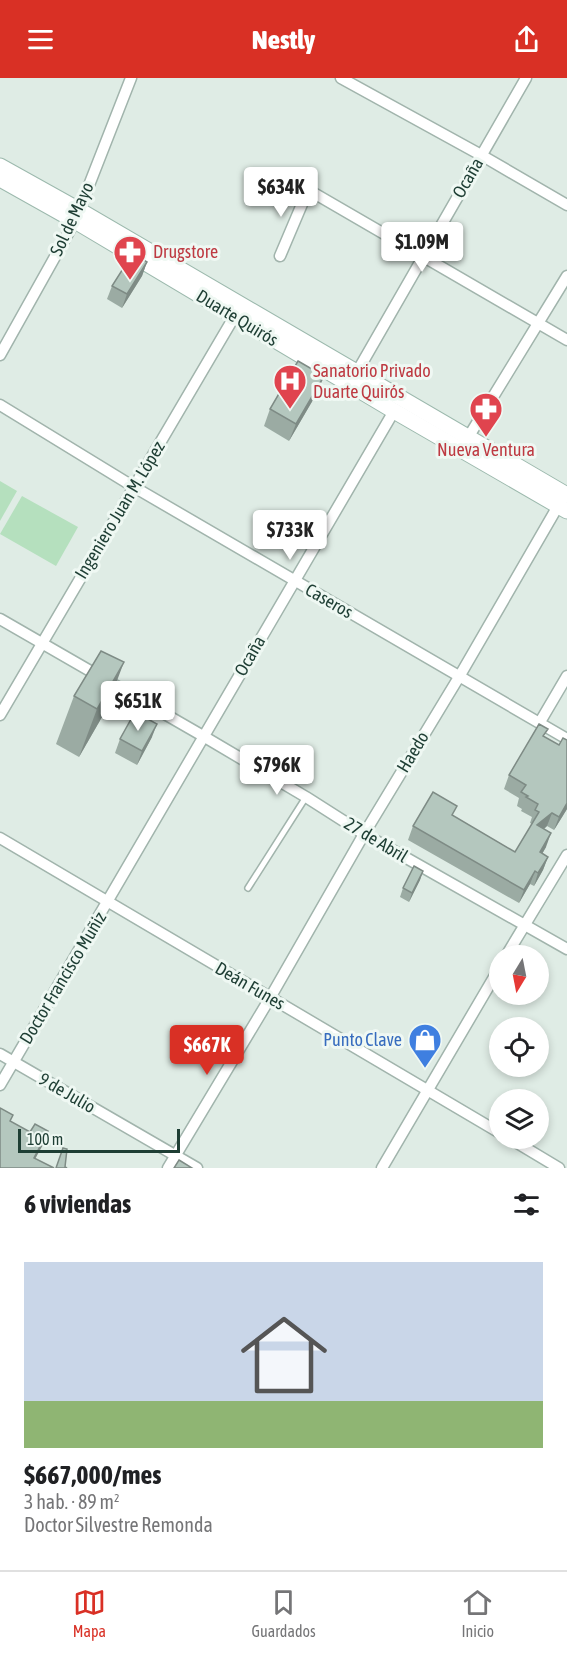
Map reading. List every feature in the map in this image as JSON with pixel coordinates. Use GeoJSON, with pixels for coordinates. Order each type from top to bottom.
{"type":"FeatureCollection","features":[{"type":"Feature","properties":{"kind":"main road","name":"Duarte Quirós"},"geometry":{"type":"LineString","coordinates":[[0,166],[77,216],[238,310],[394,411],[465,443]]}},
{"type":"Feature","properties":{"kind":"main road","name":"Duarte Quirós"},"geometry":{"type":"LineString","coordinates":[[0,179],[77,216]]}},
{"type":"Feature","properties":{"kind":"main road","name":"Duarte Quirós"},"geometry":{"type":"LineString","coordinates":[[238,310],[357,372],[564,504]]}},
{"type":"Feature","properties":{"kind":"street","name":"Sol de Mayo"},"geometry":{"type":"LineString","coordinates":[[0,355],[77,216],[131,78]]}},
{"type":"Feature","properties":{"kind":"street"},"geometry":{"type":"LineString","coordinates":[[341,78],[567,205]]}},
{"type":"Feature","properties":{"kind":"street","name":"Ocaña"},"geometry":{"type":"LineString","coordinates":[[357,372],[526,78]]}},
{"type":"Feature","properties":{"kind":"street"},"geometry":{"type":"LineString","coordinates":[[293,181],[567,340]]}},
{"type":"Feature","properties":{"kind":"street"},"geometry":{"type":"LineString","coordinates":[[280,256],[308,190]]}},
{"type":"Feature","properties":{"kind":"street"},"geometry":{"type":"LineString","coordinates":[[465,443],[567,276]]}},
{"type":"Feature","properties":{"kind":"street","name":"Ingeniero Juan M. López"},"geometry":{"type":"LineString","coordinates":[[0,715],[238,310]]}},
{"type":"Feature","properties":{"kind":"street","name":"Caseros"},"geometry":{"type":"LineString","coordinates":[[0,405],[134,487],[567,739]]}},
{"type":"Feature","properties":{"kind":"street","name":"Ocaña"},"geometry":{"type":"LineString","coordinates":[[108,902],[394,411]]}},
{"type":"Feature","properties":{"kind":"street","name":"Haedo"},"geometry":{"type":"LineString","coordinates":[[168,1168],[270,998],[364,834],[564,504]]}},
{"type":"Feature","properties":{"kind":"street","name":"27 de Abril"},"geometry":{"type":"LineString","coordinates":[[0,619],[203,736],[364,834],[567,949]]}},
{"type":"Feature","properties":{"kind":"street"},"geometry":{"type":"LineString","coordinates":[[540,722],[567,676]]}},
{"type":"Feature","properties":{"kind":"street","name":"Deán Funes"},"geometry":{"type":"LineString","coordinates":[[0,838],[489,1127]]}},
{"type":"Feature","properties":{"kind":"street"},"geometry":{"type":"LineString","coordinates":[[512,945],[567,855]]}},
{"type":"Feature","properties":{"kind":"street","name":"Doctor Francisco Muñiz"},"geometry":{"type":"LineString","coordinates":[[0,1085],[108,902]]}},
{"type":"Feature","properties":{"kind":"street"},"geometry":{"type":"LineString","coordinates":[[382,1168],[489,986]]}},
{"type":"Feature","properties":{"kind":"street","name":"9 de Julio"},"geometry":{"type":"LineString","coordinates":[[0,1054],[197,1168]]}},
{"type":"Feature","properties":{"kind":"street"},"geometry":{"type":"LineString","coordinates":[[528,1149],[560,1168]]}},
{"type":"Feature","properties":{"kind":"lane"},"geometry":{"type":"LineString","coordinates":[[248,888],[306,797]]}},
{"type":"Feature","properties":{"kind":"green space"},"geometry":{"type":"Polygon","coordinates":[[[0,481],[17,491],[0,521],[0,481]]]}},
{"type":"Feature","properties":{"kind":"green space"},"geometry":{"type":"Polygon","coordinates":[[[22,496],[78,527],[56,566],[0,534],[22,496]]]}},
{"type":"Feature","properties":{"kind":"building"},"geometry":{"type":"Polygon","coordinates":[[[133,253],[147,262],[127,294],[112,286],[133,253]]]}},
{"type":"Feature","properties":{"kind":"building","name":"Sanatorio Privado Duarte Quirós"},"geometry":{"type":"Polygon","coordinates":[[[298,361],[324,376],[296,424],[270,409],[298,361]]]}},
{"type":"Feature","properties":{"kind":"building"},"geometry":{"type":"Polygon","coordinates":[[[101,651],[124,662],[97,709],[74,696],[101,651]]]}},
{"type":"Feature","properties":{"kind":"building"},"geometry":{"type":"Polygon","coordinates":[[[135,712],[157,724],[142,751],[120,739],[135,712]]]}},
{"type":"Feature","properties":{"kind":"building"},"geometry":{"type":"Polygon","coordinates":[[[539,724],[548,729],[543,736],[559,745],[563,738],[567,740],[567,803],[559,817],[552,813],[537,825],[551,833],[540,852],[548,857],[538,873],[535,871],[524,890],[413,826],[433,792],[457,806],[452,815],[515,852],[539,812],[535,810],[538,804],[521,792],[526,785],[509,775],[539,724]]]}},
{"type":"Feature","properties":{"kind":"building"},"geometry":{"type":"Polygon","coordinates":[[[414,866],[423,871],[412,893],[403,888],[414,866]]]}},
{"type":"Feature","properties":{"kind":"building"},"geometry":{"type":"Polygon","coordinates":[[[0,1108],[13,1115],[10,1121],[30,1132],[35,1124],[48,1131],[34,1158],[54,1168],[0,1168],[0,1108]]]}},
{"type":"Feature","properties":{"kind":"building"},"geometry":{"type":"Polygon","coordinates":[[[63,1148],[67,1149],[65,1167],[67,1168],[56,1168],[63,1148]]]}},
{"type":"Feature","properties":{"kind":"building"},"geometry":{"type":"Polygon","coordinates":[[[179,1160],[192,1168],[174,1168],[179,1160]]]}},
{"type":"Feature","properties":{"kind":"place","name":"Drugstore"},"geometry":{"type":"Point","coordinates":[130,281]}},
{"type":"Feature","properties":{"kind":"place","name":"Sanatorio Privado Duarte Quirós"},"geometry":{"type":"Point","coordinates":[290,410]}},
{"type":"Feature","properties":{"kind":"place","name":"Nueva Ventura"},"geometry":{"type":"Point","coordinates":[486,438]}},
{"type":"Feature","properties":{"kind":"place","name":"Punto Clave"},"geometry":{"type":"Point","coordinates":[425,1069]}}]}
